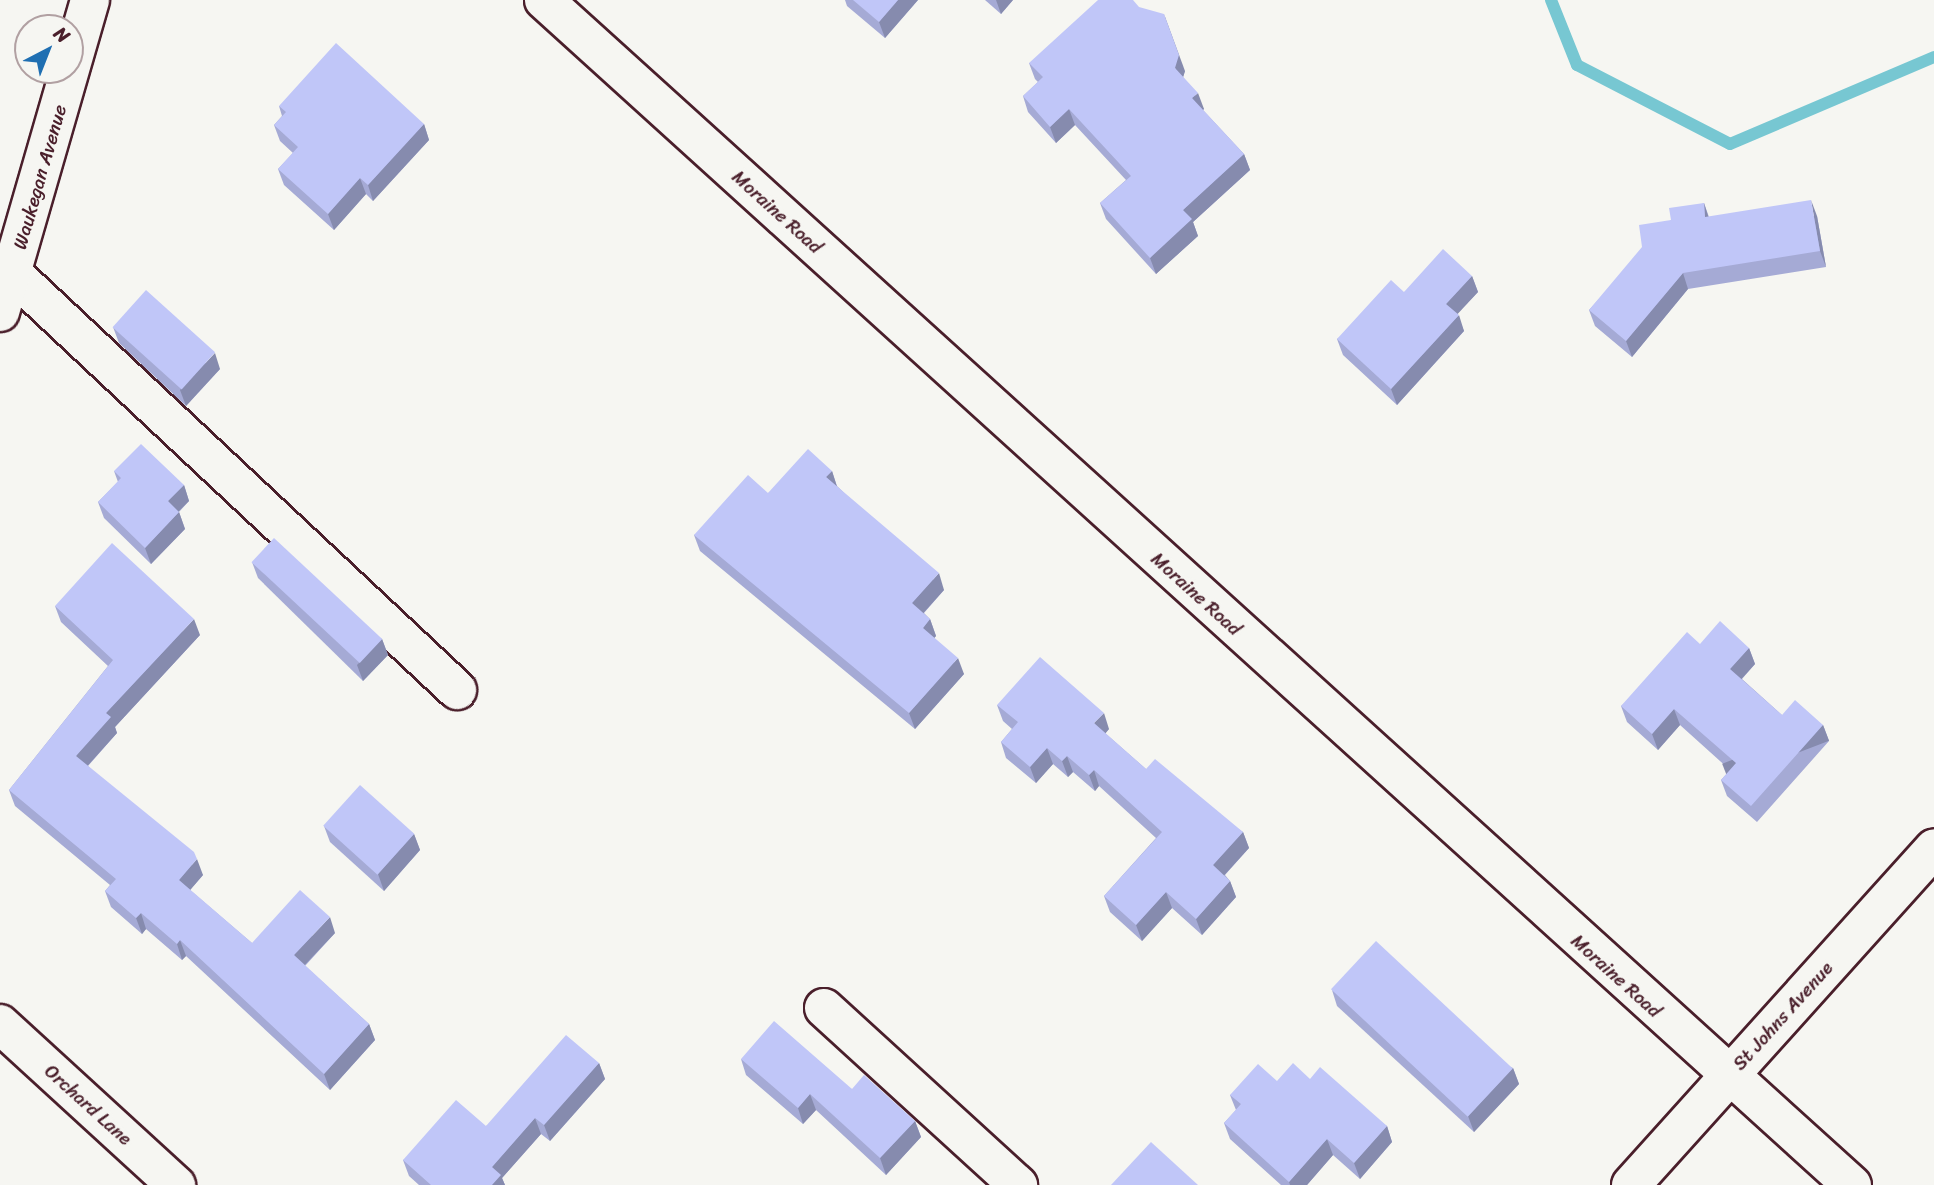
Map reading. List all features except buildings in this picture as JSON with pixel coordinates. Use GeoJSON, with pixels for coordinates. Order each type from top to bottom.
{"type":"FeatureCollection","features":[{"type":"Feature","properties":{"kind":"street","name":"Waukegan Avenue"},"geometry":{"type":"LineString","coordinates":[[0,312],[90,0]]}},
{"type":"Feature","properties":{"kind":"street","name":"Moraine Road"},"geometry":{"type":"LineString","coordinates":[[544,0],[1727,1078],[1852,1185]]}},
{"type":"Feature","properties":{"kind":"street"},"geometry":{"type":"LineString","coordinates":[[12,273],[457,690]]}},
{"type":"Feature","properties":{"kind":"street","name":"St Johns Avenue"},"geometry":{"type":"LineString","coordinates":[[1631,1185],[1934,848]]}},
{"type":"Feature","properties":{"kind":"street"},"geometry":{"type":"LineString","coordinates":[[824,1008],[1018,1185]]}},
{"type":"Feature","properties":{"kind":"street","name":"Orchard Lane"},"geometry":{"type":"LineString","coordinates":[[0,1024],[176,1185]]}},
{"type":"Feature","properties":{"kind":"waterway"},"geometry":{"type":"LineString","coordinates":[[1551,0],[1577,65],[1730,144],[1934,57]]}}]}
